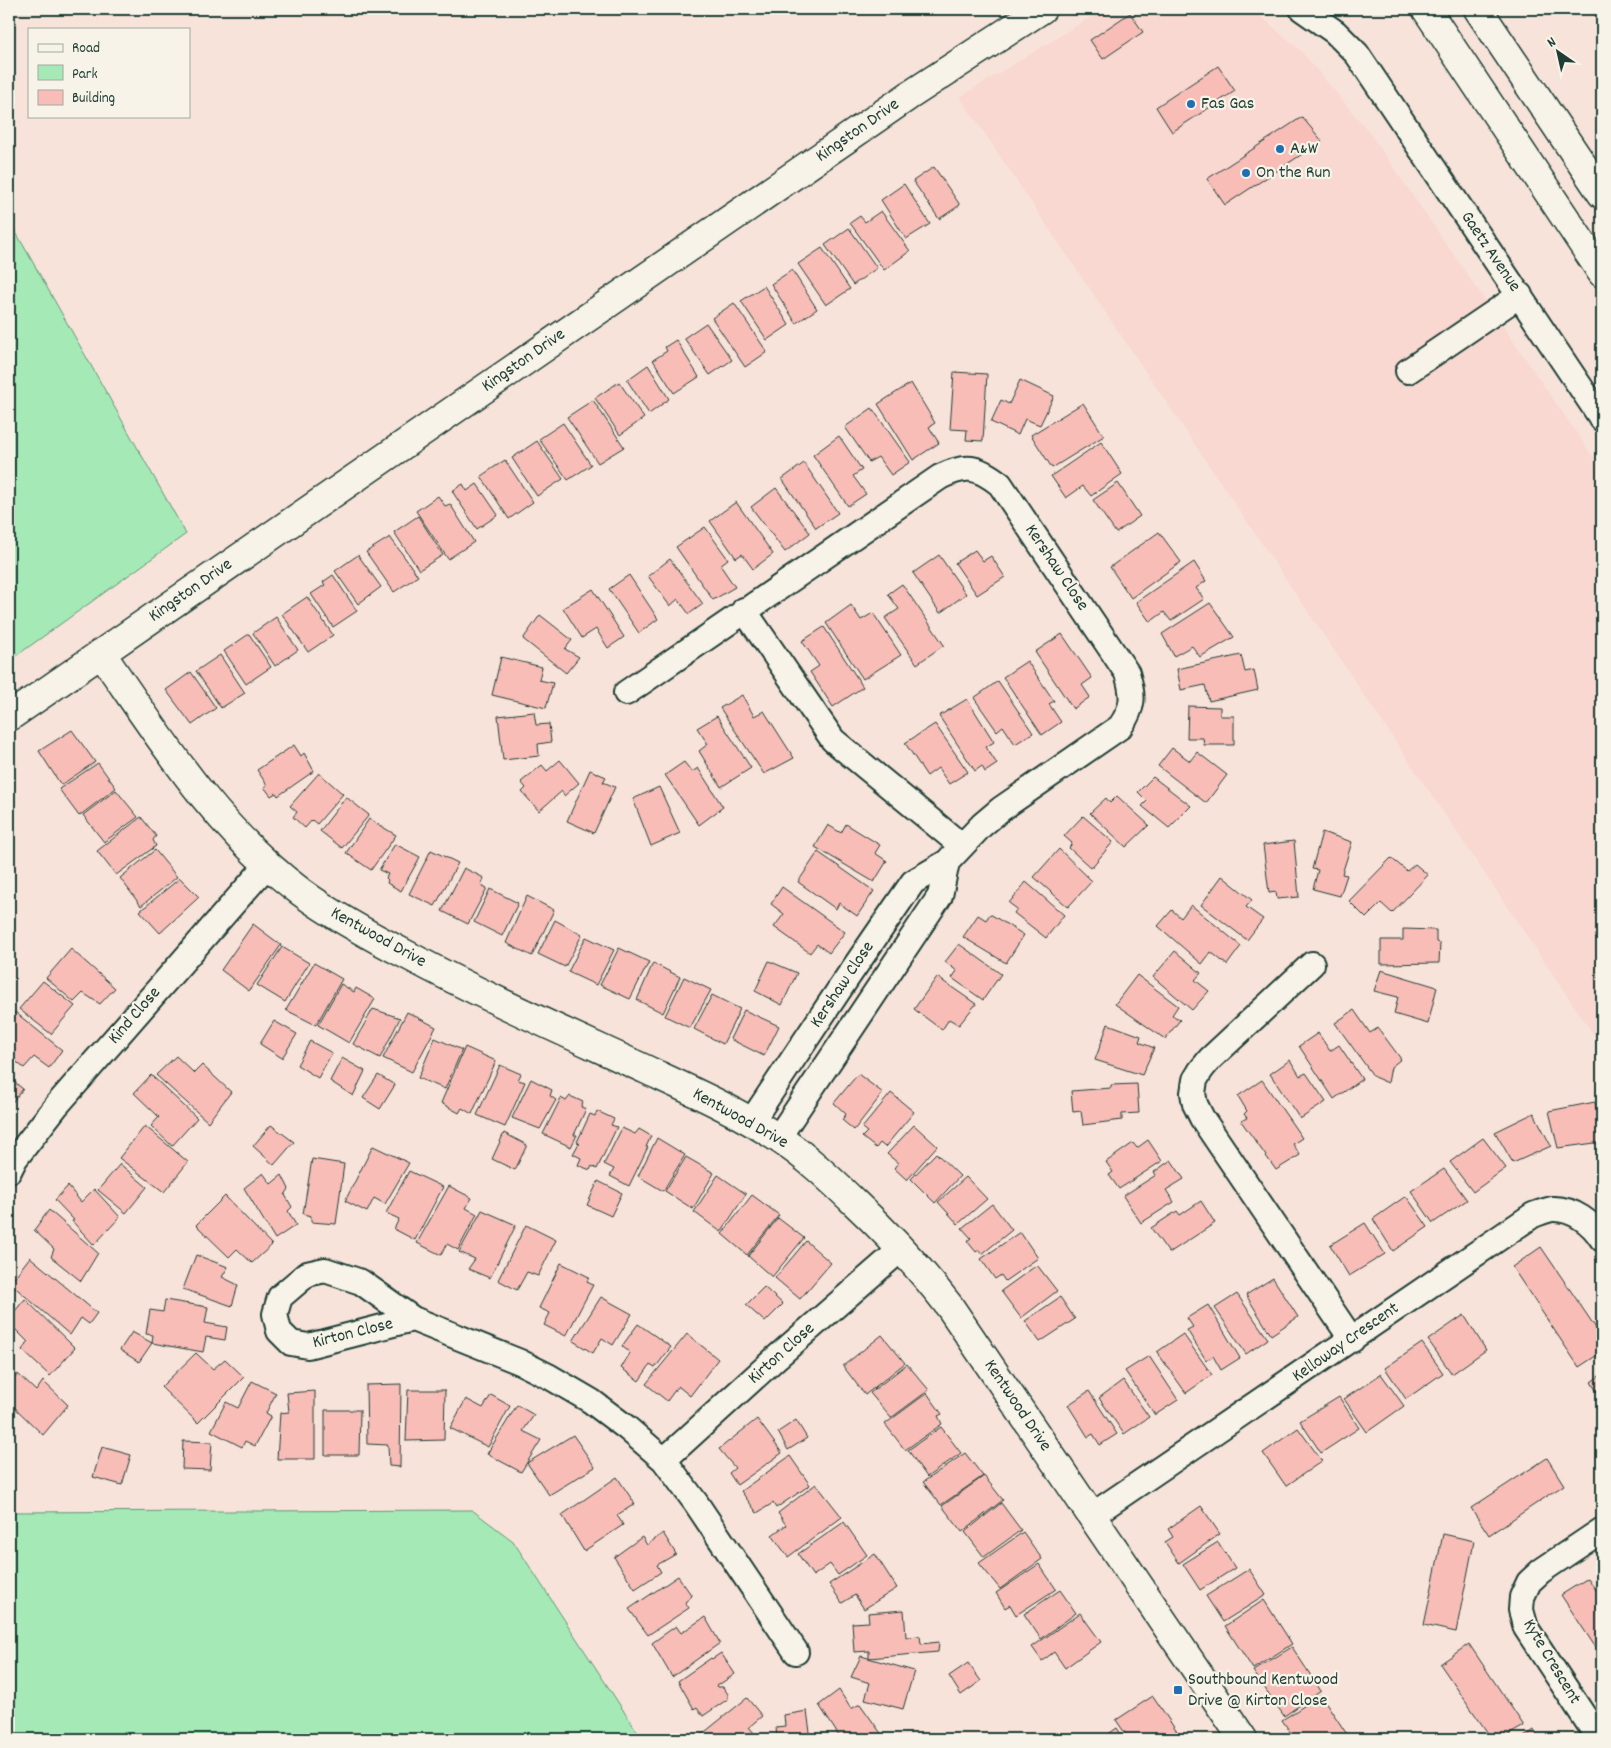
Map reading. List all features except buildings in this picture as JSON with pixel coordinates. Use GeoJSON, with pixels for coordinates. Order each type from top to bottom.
{"type":"FeatureCollection","features":[{"type":"Feature","properties":{"kind":"street","name":"Kingston Drive"},"geometry":{"type":"LineString","coordinates":[[9,717],[902,101],[1042,9]]}},
{"type":"Feature","properties":{"kind":"street","name":"Gaetz Avenue"},"geometry":{"type":"LineString","coordinates":[[1302,9],[1335,32],[1357,54],[1602,417]]}},
{"type":"Feature","properties":{"kind":"street"},"geometry":{"type":"LineString","coordinates":[[1426,9],[1602,273]]}},
{"type":"Feature","properties":{"kind":"street"},"geometry":{"type":"LineString","coordinates":[[1478,9],[1602,194]]}},
{"type":"Feature","properties":{"kind":"street"},"geometry":{"type":"LineString","coordinates":[[1408,370],[1520,295]]}},
{"type":"Feature","properties":{"kind":"street","name":"Kershaw Close"},"geometry":{"type":"LineString","coordinates":[[626,692],[940,477],[956,470],[972,468],[987,474],[1000,484],[1127,673],[1132,688],[1132,702],[1129,715],[1120,726],[1001,809],[982,825],[955,854],[913,882],[751,1122]]}},
{"type":"Feature","properties":{"kind":"street"},"geometry":{"type":"LineString","coordinates":[[744,610],[833,740],[955,854]]}},
{"type":"Feature","properties":{"kind":"street","name":"Kentwood Drive"},"geometry":{"type":"LineString","coordinates":[[101,653],[175,761],[199,792],[267,865],[319,904],[359,929],[460,983],[720,1104],[778,1138],[809,1160],[829,1178],[901,1249],[927,1277],[950,1307],[1243,1739]]}},
{"type":"Feature","properties":{"kind":"street","name":"Kershaw Close"},"geometry":{"type":"LineString","coordinates":[[778,1138],[940,896],[955,854]]}},
{"type":"Feature","properties":{"kind":"street","name":"Kind Close"},"geometry":{"type":"LineString","coordinates":[[9,1171],[15,1159],[57,1105],[267,865]]}},
{"type":"Feature","properties":{"kind":"street"},"geometry":{"type":"LineString","coordinates":[[1312,964],[1210,1059],[1195,1080],[1193,1093],[1195,1104],[1202,1118],[1352,1340]]}},
{"type":"Feature","properties":{"kind":"street","name":"Kelloway Crescent"},"geometry":{"type":"LineString","coordinates":[[1091,1516],[1533,1215],[1551,1209],[1566,1210],[1585,1220],[1602,1239]]}},
{"type":"Feature","properties":{"kind":"street","name":"Kirton Close"},"geometry":{"type":"LineString","coordinates":[[664,1460],[901,1249]]}},
{"type":"Feature","properties":{"kind":"street","name":"Kirton Close"},"geometry":{"type":"LineString","coordinates":[[413,1319],[308,1346],[291,1343],[279,1331],[275,1314],[280,1297],[307,1274],[325,1270],[361,1282],[413,1319],[550,1376],[591,1401],[610,1414],[664,1460],[696,1503],[796,1652]]}},
{"type":"Feature","properties":{"kind":"street","name":"Kyte Crescent"},"geometry":{"type":"LineString","coordinates":[[1599,1739],[1526,1628],[1520,1610],[1522,1597],[1529,1582],[1541,1571],[1602,1530]]}},
{"type":"Feature","properties":{"kind":"shaded area"},"geometry":{"type":"Polygon","coordinates":[[[1104,9],[1252,9],[1301,51],[1369,132],[1602,470],[1602,1047],[960,97],[1104,9]]]}},
{"type":"Feature","properties":{"kind":"green space"},"geometry":{"type":"Polygon","coordinates":[[[9,220],[186,534],[9,661],[9,220]]]}},
{"type":"Feature","properties":{"kind":"green space"},"geometry":{"type":"Polygon","coordinates":[[[472,1510],[513,1541],[642,1739],[9,1739],[9,1512],[472,1510]]]}},
{"type":"Feature","properties":{"kind":"place","name":"Fas Gas"},"geometry":{"type":"Point","coordinates":[1191,104]}},
{"type":"Feature","properties":{"kind":"place","name":"A&W"},"geometry":{"type":"Point","coordinates":[1280,149]}},
{"type":"Feature","properties":{"kind":"place","name":"On the Run"},"geometry":{"type":"Point","coordinates":[1246,173]}},
{"type":"Feature","properties":{"kind":"place","name":"Southbound Kentwood Drive @ Kirton Close"},"geometry":{"type":"Point","coordinates":[1178,1690]}}]}
